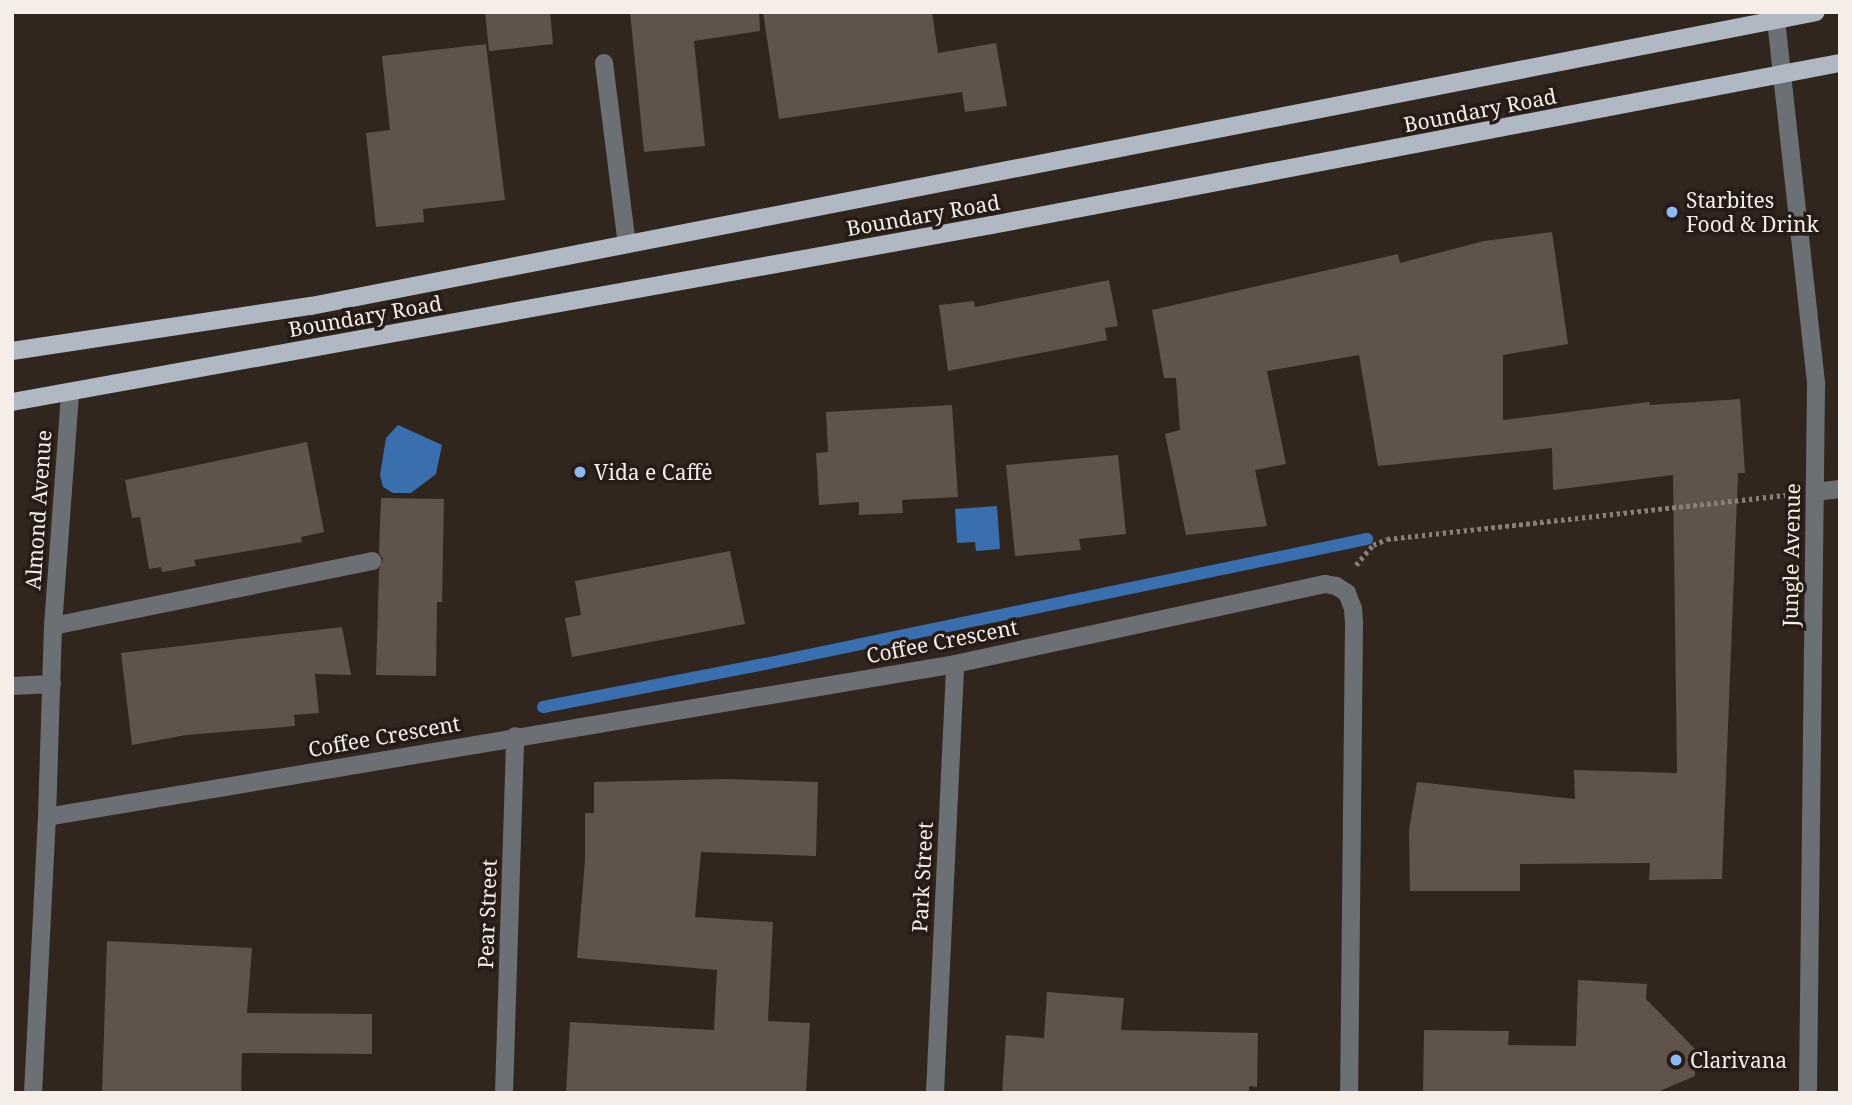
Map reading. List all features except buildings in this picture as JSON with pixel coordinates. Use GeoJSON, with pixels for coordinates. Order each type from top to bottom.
{"type":"FeatureCollection","features":[{"type":"Feature","properties":{"kind":"main road","name":"Boundary Road"},"geometry":{"type":"LineString","coordinates":[[12,351],[311,306],[1816,12]]}},
{"type":"Feature","properties":{"kind":"main road","name":"Boundary Road"},"geometry":{"type":"LineString","coordinates":[[12,402],[992,225],[1784,76],[1840,63]]}},
{"type":"Feature","properties":{"kind":"street","name":"Jungle Avenue"},"geometry":{"type":"LineString","coordinates":[[1776,20],[1816,384],[1808,1093]]}},
{"type":"Feature","properties":{"kind":"street"},"geometry":{"type":"LineString","coordinates":[[604,63],[627,244]]}},
{"type":"Feature","properties":{"kind":"street","name":"Almond Avenue"},"geometry":{"type":"LineString","coordinates":[[33,1093],[47,817],[53,626],[70,392]]}},
{"type":"Feature","properties":{"kind":"street"},"geometry":{"type":"LineString","coordinates":[[1815,492],[1840,489]]}},
{"type":"Feature","properties":{"kind":"street"},"geometry":{"type":"LineString","coordinates":[[53,626],[372,561]]}},
{"type":"Feature","properties":{"kind":"street","name":"Coffee Crescent"},"geometry":{"type":"LineString","coordinates":[[47,817],[515,736],[955,664],[1325,584],[1336,586]]}},
{"type":"Feature","properties":{"kind":"street"},"geometry":{"type":"LineString","coordinates":[[1336,586],[1347,593],[1354,624],[1349,1093]]}},
{"type":"Feature","properties":{"kind":"street","name":"Park Street"},"geometry":{"type":"LineString","coordinates":[[935,1093],[955,664]]}},
{"type":"Feature","properties":{"kind":"street"},"geometry":{"type":"LineString","coordinates":[[12,686],[52,684]]}},
{"type":"Feature","properties":{"kind":"street","name":"Pear Street"},"geometry":{"type":"LineString","coordinates":[[504,1093],[515,736]]}},
{"type":"Feature","properties":{"kind":"path"},"geometry":{"type":"LineString","coordinates":[[1336,586],[1373,545],[1387,539],[1815,492]]}},
{"type":"Feature","properties":{"kind":"water"},"geometry":{"type":"Polygon","coordinates":[[[398,425],[442,445],[436,474],[411,493],[393,493],[383,487],[380,475],[386,438],[398,425]]]}},
{"type":"Feature","properties":{"kind":"water"},"geometry":{"type":"Polygon","coordinates":[[[997,506],[1000,549],[976,551],[975,542],[957,543],[955,509],[997,506]]]}},
{"type":"Feature","properties":{"kind":"waterway"},"geometry":{"type":"LineString","coordinates":[[543,707],[765,664],[1367,539]]}},
{"type":"Feature","properties":{"kind":"place","name":"Starbites Food & Drink"},"geometry":{"type":"Point","coordinates":[1672,212]}},
{"type":"Feature","properties":{"kind":"place","name":"Vida e Caffė"},"geometry":{"type":"Point","coordinates":[580,472]}},
{"type":"Feature","properties":{"kind":"place","name":"Clarivana"},"geometry":{"type":"Point","coordinates":[1676,1060]}}]}
